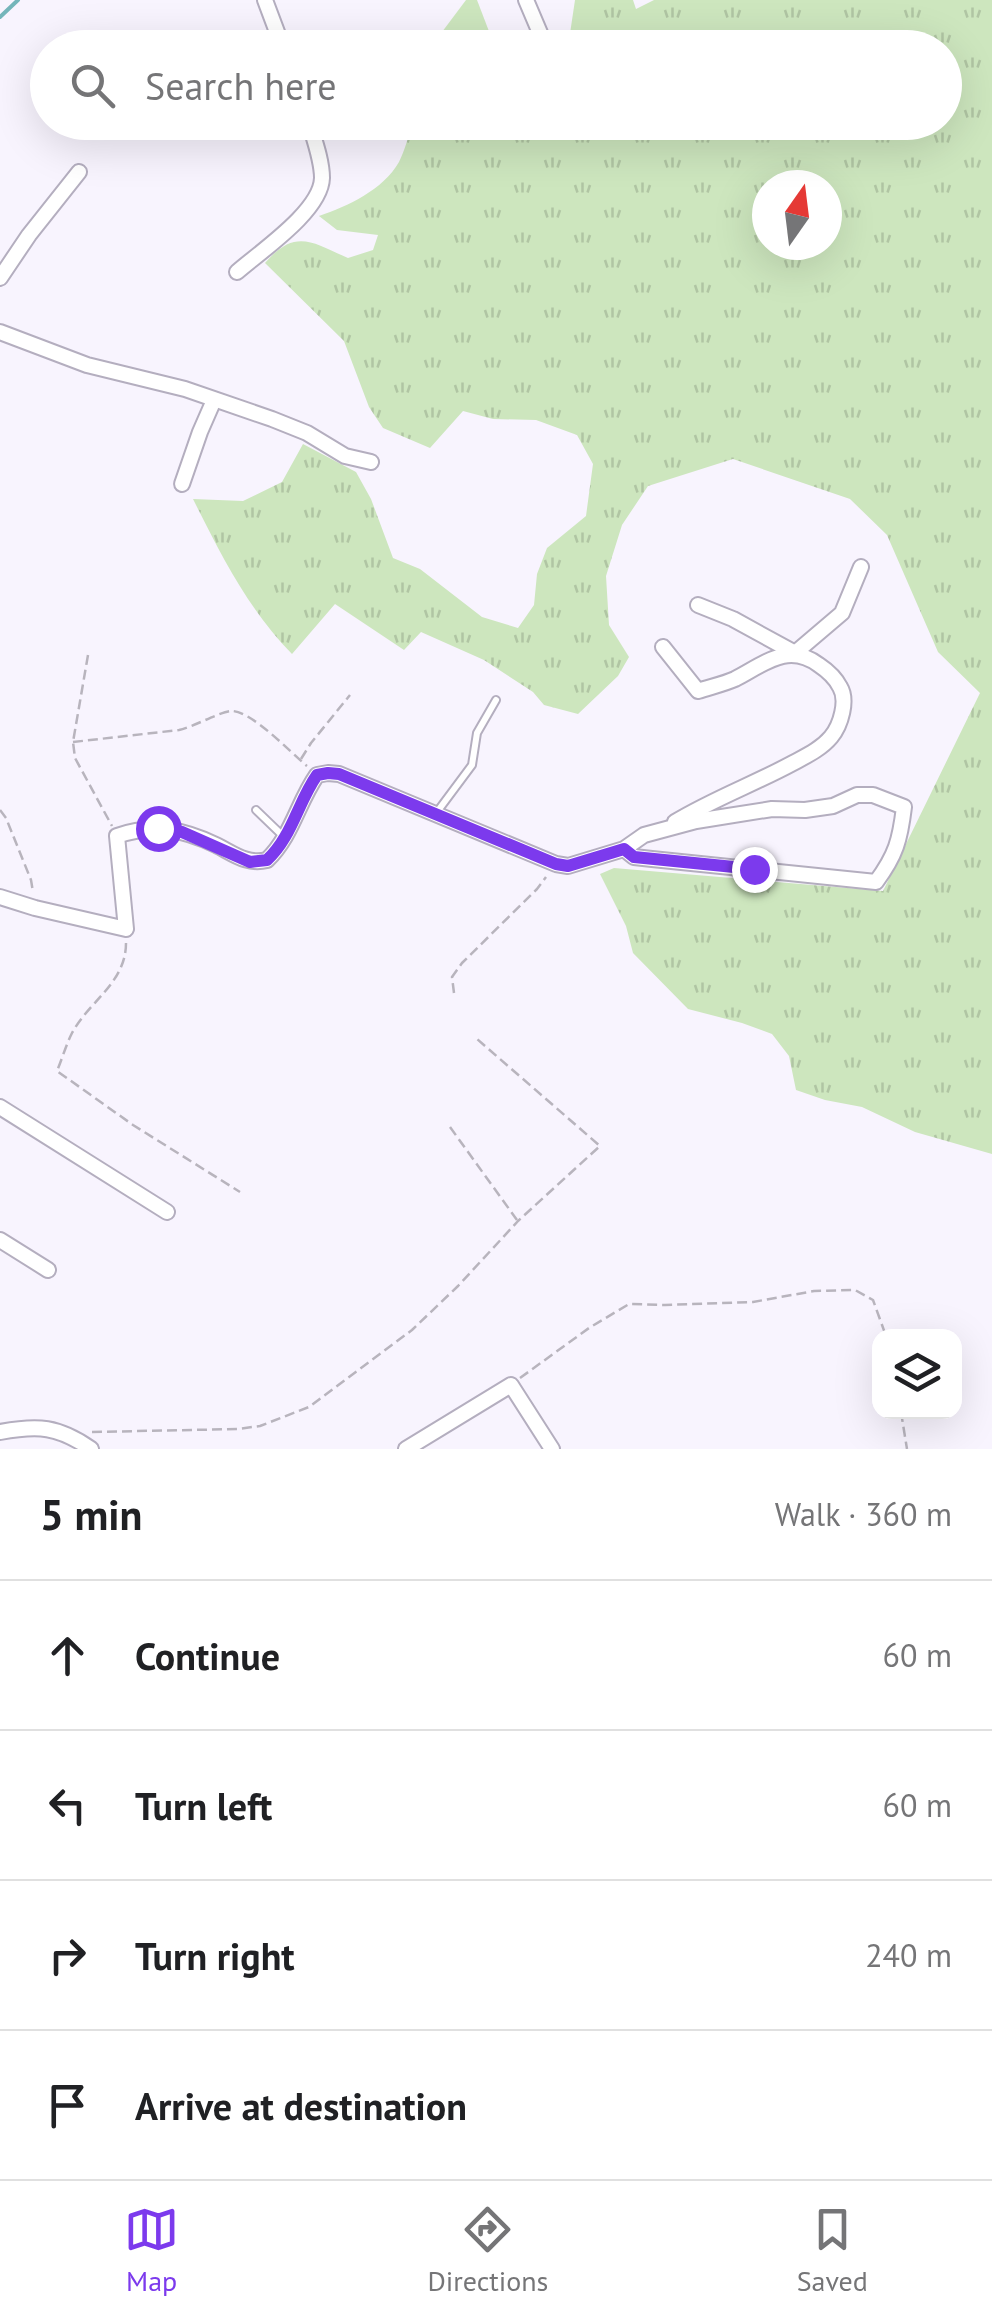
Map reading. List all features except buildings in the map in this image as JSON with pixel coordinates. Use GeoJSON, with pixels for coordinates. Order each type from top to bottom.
{"type":"FeatureCollection","features":[{"type":"Feature","properties":{"kind":"street"},"geometry":{"type":"LineString","coordinates":[[265,0],[276,30]]}},
{"type":"Feature","properties":{"kind":"street"},"geometry":{"type":"LineString","coordinates":[[526,0],[539,30]]}},
{"type":"Feature","properties":{"kind":"street"},"geometry":{"type":"LineString","coordinates":[[236,272],[289,228],[316,198],[322,178],[314,140]]}},
{"type":"Feature","properties":{"kind":"street"},"geometry":{"type":"LineString","coordinates":[[0,278],[78,172]]}},
{"type":"Feature","properties":{"kind":"street"},"geometry":{"type":"LineString","coordinates":[[0,332],[87,365],[185,389],[307,433],[345,456],[371,462]]}},
{"type":"Feature","properties":{"kind":"street"},"geometry":{"type":"LineString","coordinates":[[182,484],[214,400]]}},
{"type":"Feature","properties":{"kind":"street"},"geometry":{"type":"LineString","coordinates":[[663,647],[698,691],[730,681],[768,660],[795,652],[842,612],[861,567]]}},
{"type":"Feature","properties":{"kind":"street"},"geometry":{"type":"LineString","coordinates":[[666,828],[815,750],[832,736],[842,716],[844,692],[833,675],[733,619],[698,605]]}},
{"type":"Feature","properties":{"kind":"street"},"geometry":{"type":"LineString","coordinates":[[0,897],[126,929],[117,836],[146,828],[182,832],[250,862],[267,860],[285,838],[317,775],[328,773],[339,774],[568,866],[624,849],[644,835],[666,828],[772,809],[805,810],[873,795],[904,807],[893,860],[876,882],[634,857],[624,849]]}},
{"type":"Feature","properties":{"kind":"street"},"geometry":{"type":"LineString","coordinates":[[0,1107],[167,1212]]}},
{"type":"Feature","properties":{"kind":"street"},"geometry":{"type":"LineString","coordinates":[[0,1240],[48,1270]]}},
{"type":"Feature","properties":{"kind":"street"},"geometry":{"type":"LineString","coordinates":[[406,1449],[511,1385],[552,1449]]}},
{"type":"Feature","properties":{"kind":"street"},"geometry":{"type":"LineString","coordinates":[[0,1432],[29,1427],[56,1429],[90,1449]]}},
{"type":"Feature","properties":{"kind":"lane"},"geometry":{"type":"LineString","coordinates":[[436,813],[472,764],[476,733],[496,700]]}},
{"type":"Feature","properties":{"kind":"lane"},"geometry":{"type":"LineString","coordinates":[[256,810],[285,838]]}},
{"type":"Feature","properties":{"kind":"path"},"geometry":{"type":"LineString","coordinates":[[88,655],[73,742],[75,758],[117,836]]}},
{"type":"Feature","properties":{"kind":"path"},"geometry":{"type":"LineString","coordinates":[[300,760],[350,695]]}},
{"type":"Feature","properties":{"kind":"path"},"geometry":{"type":"LineString","coordinates":[[73,742],[179,730],[229,710],[256,722],[317,775]]}},
{"type":"Feature","properties":{"kind":"path"},"geometry":{"type":"LineString","coordinates":[[0,810],[31,880],[35,908]]}},
{"type":"Feature","properties":{"kind":"path"},"geometry":{"type":"LineString","coordinates":[[454,993],[452,977],[462,963],[537,889],[556,864]]}},
{"type":"Feature","properties":{"kind":"path"},"geometry":{"type":"LineString","coordinates":[[126,929],[126,951],[114,982],[73,1032],[56,1071],[240,1192]]}},
{"type":"Feature","properties":{"kind":"path"},"geometry":{"type":"LineString","coordinates":[[87,1431],[238,1429],[260,1426],[309,1407],[412,1330],[518,1221],[600,1146],[477,1038]]}},
{"type":"Feature","properties":{"kind":"path"},"geometry":{"type":"LineString","coordinates":[[450,1127],[518,1221]]}},
{"type":"Feature","properties":{"kind":"path"},"geometry":{"type":"LineString","coordinates":[[511,1385],[629,1304],[754,1302],[814,1291],[855,1290],[872,1300],[883,1329]]}},
{"type":"Feature","properties":{"kind":"path"},"geometry":{"type":"LineString","coordinates":[[902,1419],[907,1449]]}},
{"type":"Feature","properties":{"kind":"green space"},"geometry":{"type":"Polygon","coordinates":[[[466,0],[477,0],[488,30],[444,30],[466,0]]]}},
{"type":"Feature","properties":{"kind":"green space"},"geometry":{"type":"Polygon","coordinates":[[[575,0],[633,0],[636,9],[654,0],[992,0],[992,1154],[915,1132],[862,1107],[796,1090],[789,1056],[772,1034],[688,1009],[633,953],[626,926],[600,874],[614,868],[883,891],[980,693],[938,652],[887,535],[850,499],[733,459],[648,486],[622,525],[606,576],[609,625],[629,657],[618,676],[578,714],[544,705],[533,692],[484,660],[421,632],[404,650],[335,604],[292,654],[249,600],[225,561],[193,499],[243,501],[282,482],[303,444],[356,472],[371,499],[393,558],[420,569],[482,617],[518,628],[534,605],[537,574],[547,548],[586,516],[593,464],[577,435],[536,420],[493,419],[463,411],[430,448],[383,428],[369,407],[344,341],[265,263],[295,242],[314,243],[348,258],[373,250],[378,235],[337,230],[319,216],[374,189],[399,162],[407,140],[962,140],[962,30],[571,30],[575,0]]]}},
{"type":"Feature","properties":{"kind":"waterway"},"geometry":{"type":"LineString","coordinates":[[0,17],[18,0]]}},
{"type":"Feature","properties":{"kind":"route"},"geometry":{"type":"LineString","coordinates":[[158,828],[182,832],[250,862],[267,860],[289,832],[311,783],[317,775],[328,773],[339,774],[556,864],[568,866],[624,849],[634,857],[754,869]]}}]}
